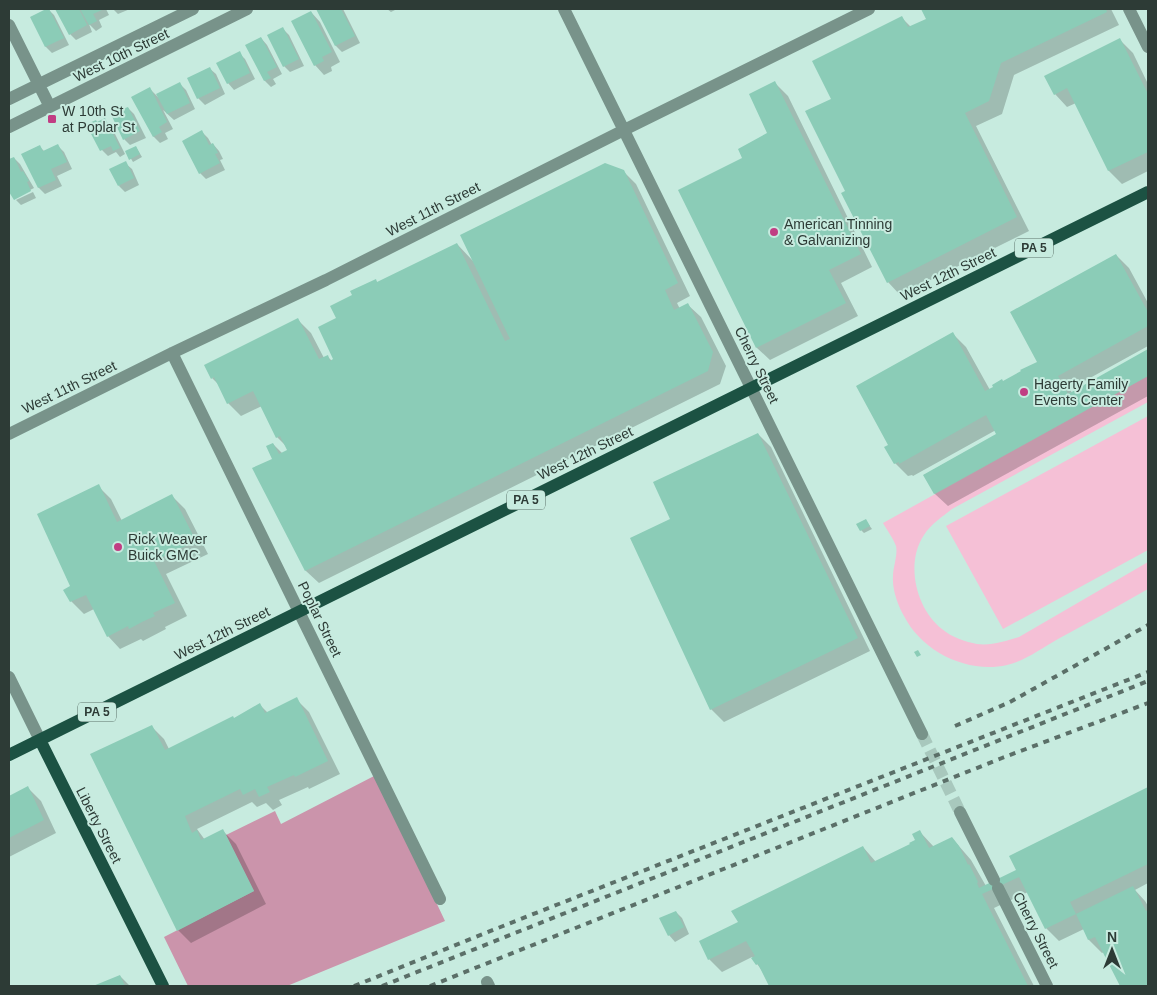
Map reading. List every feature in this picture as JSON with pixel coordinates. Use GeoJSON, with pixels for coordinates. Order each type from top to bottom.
{"type":"FeatureCollection","features":[{"type":"Feature","properties":{"kind":"main road","name":"West 12th Street"},"geometry":{"type":"LineString","coordinates":[[9,755],[1148,192]]}},
{"type":"Feature","properties":{"kind":"main road","name":"Liberty Street"},"geometry":{"type":"LineString","coordinates":[[40,740],[163,986]]}},
{"type":"Feature","properties":{"kind":"street","name":"West 10th Street"},"geometry":{"type":"LineString","coordinates":[[9,99],[193,9]]}},
{"type":"Feature","properties":{"kind":"street","name":"West 10th Street"},"geometry":{"type":"LineString","coordinates":[[9,127],[247,9]]}},
{"type":"Feature","properties":{"kind":"street","name":"Cherry Street"},"geometry":{"type":"LineString","coordinates":[[564,9],[922,734]]}},
{"type":"Feature","properties":{"kind":"street","name":"West 11th Street"},"geometry":{"type":"LineString","coordinates":[[9,434],[172,353],[326,280],[869,9]]}},
{"type":"Feature","properties":{"kind":"street"},"geometry":{"type":"LineString","coordinates":[[1129,9],[1148,47]]}},
{"type":"Feature","properties":{"kind":"street"},"geometry":{"type":"LineString","coordinates":[[9,25],[50,107]]}},
{"type":"Feature","properties":{"kind":"street","name":"Poplar Street"},"geometry":{"type":"LineString","coordinates":[[172,353],[440,899]]}},
{"type":"Feature","properties":{"kind":"street","name":"Liberty Street"},"geometry":{"type":"LineString","coordinates":[[9,677],[40,740]]}},
{"type":"Feature","properties":{"kind":"street","name":"Cherry Street"},"geometry":{"type":"LineString","coordinates":[[960,812],[1047,986]]}},
{"type":"Feature","properties":{"kind":"shaded area"},"geometry":{"type":"Polygon","coordinates":[[[1148,376],[1148,402],[952,509],[937,521],[927,531],[918,546],[914,572],[920,598],[933,620],[954,637],[977,644],[998,643],[1019,637],[1148,562],[1148,589],[1027,657],[1007,665],[992,667],[962,663],[934,650],[912,629],[900,607],[893,587],[896,546],[883,523],[1148,376]]]}},
{"type":"Feature","properties":{"kind":"shaded area"},"geometry":{"type":"Polygon","coordinates":[[[1148,416],[1148,550],[1003,629],[946,526],[1148,416]]]}},
{"type":"Feature","properties":{"kind":"shaded area"},"geometry":{"type":"Polygon","coordinates":[[[376,775],[445,921],[287,986],[188,986],[164,937],[254,891],[226,835],[275,811],[281,824],[376,775]]]}},
{"type":"Feature","properties":{"kind":"building"},"geometry":{"type":"Polygon","coordinates":[[[49,9],[64,38],[45,47],[30,17],[49,9]]]}},
{"type":"Feature","properties":{"kind":"building"},"geometry":{"type":"Polygon","coordinates":[[[55,9],[79,9],[87,25],[69,35],[55,9]]]}},
{"type":"Feature","properties":{"kind":"building"},"geometry":{"type":"Polygon","coordinates":[[[80,9],[104,9],[93,14],[97,21],[89,25],[80,9]]]}},
{"type":"Feature","properties":{"kind":"building"},"geometry":{"type":"Polygon","coordinates":[[[316,9],[341,9],[355,36],[335,46],[316,9]]]}},
{"type":"Feature","properties":{"kind":"building"},"geometry":{"type":"Polygon","coordinates":[[[921,9],[1106,9],[1107,12],[1001,63],[989,101],[965,113],[1017,217],[887,283],[841,193],[845,191],[805,111],[831,99],[812,61],[902,16],[908,27],[926,19],[921,9]]]}},
{"type":"Feature","properties":{"kind":"building"},"geometry":{"type":"Polygon","coordinates":[[[311,11],[332,52],[322,57],[324,61],[314,66],[291,21],[311,11]]]}},
{"type":"Feature","properties":{"kind":"building"},"geometry":{"type":"Polygon","coordinates":[[[283,27],[299,59],[283,67],[267,35],[283,27]]]}},
{"type":"Feature","properties":{"kind":"building"},"geometry":{"type":"Polygon","coordinates":[[[261,37],[277,67],[267,72],[271,78],[264,81],[245,45],[261,37]]]}},
{"type":"Feature","properties":{"kind":"building"},"geometry":{"type":"Polygon","coordinates":[[[1120,38],[1148,94],[1148,152],[1108,171],[1067,88],[1054,95],[1044,76],[1120,38]]]}},
{"type":"Feature","properties":{"kind":"building"},"geometry":{"type":"Polygon","coordinates":[[[240,51],[250,73],[227,84],[216,63],[240,51]]]}},
{"type":"Feature","properties":{"kind":"building"},"geometry":{"type":"Polygon","coordinates":[[[210,67],[220,88],[197,99],[187,78],[210,67]]]}},
{"type":"Feature","properties":{"kind":"building","name":"American Tinning & Galvanizing"},"geometry":{"type":"Polygon","coordinates":[[[775,81],[861,254],[829,270],[846,303],[756,348],[678,190],[742,158],[738,149],[767,133],[749,94],[775,81]]]}},
{"type":"Feature","properties":{"kind":"building"},"geometry":{"type":"Polygon","coordinates":[[[180,82],[190,103],[167,114],[156,94],[180,82]]]}},
{"type":"Feature","properties":{"kind":"building"},"geometry":{"type":"Polygon","coordinates":[[[150,87],[167,122],[159,127],[162,132],[153,137],[131,97],[150,87]]]}},
{"type":"Feature","properties":{"kind":"building"},"geometry":{"type":"Polygon","coordinates":[[[128,107],[140,131],[123,140],[110,112],[128,107]]]}},
{"type":"Feature","properties":{"kind":"building"},"geometry":{"type":"Polygon","coordinates":[[[105,118],[120,148],[113,151],[111,146],[100,151],[87,124],[105,118]]]}},
{"type":"Feature","properties":{"kind":"building"},"geometry":{"type":"Polygon","coordinates":[[[202,130],[209,145],[213,143],[218,153],[215,154],[220,163],[199,174],[182,141],[202,130]]]}},
{"type":"Feature","properties":{"kind":"building"},"geometry":{"type":"Polygon","coordinates":[[[58,144],[67,162],[51,169],[56,180],[38,188],[21,154],[40,145],[43,151],[58,144]]]}},
{"type":"Feature","properties":{"kind":"building"},"geometry":{"type":"Polygon","coordinates":[[[136,146],[140,154],[129,160],[125,151],[136,146]]]}},
{"type":"Feature","properties":{"kind":"building"},"geometry":{"type":"Polygon","coordinates":[[[14,157],[21,172],[23,171],[29,181],[27,182],[31,191],[14,200],[9,192],[9,159],[14,157]]]}},
{"type":"Feature","properties":{"kind":"building"},"geometry":{"type":"Polygon","coordinates":[[[126,161],[134,178],[118,186],[109,169],[126,161]]]}},
{"type":"Feature","properties":{"kind":"building"},"geometry":{"type":"Polygon","coordinates":[[[605,163],[624,170],[678,283],[665,290],[674,310],[688,303],[713,352],[708,371],[305,571],[252,468],[272,459],[266,446],[273,443],[279,454],[287,450],[280,436],[276,438],[253,391],[227,404],[214,377],[211,379],[204,365],[298,318],[319,359],[328,355],[330,361],[333,359],[318,327],[336,318],[330,306],[352,295],[350,291],[376,279],[377,282],[457,243],[505,341],[510,339],[460,235],[605,163]]]}},
{"type":"Feature","properties":{"kind":"building"},"geometry":{"type":"Polygon","coordinates":[[[1116,254],[1148,312],[1148,326],[1058,376],[1068,394],[1148,349],[1148,376],[934,494],[923,475],[996,434],[986,415],[899,464],[899,462],[894,464],[884,447],[888,445],[856,386],[953,332],[985,391],[993,387],[992,385],[1002,379],[1003,381],[1037,362],[1010,312],[1116,254]]]}},
{"type":"Feature","properties":{"kind":"building"},"geometry":{"type":"Polygon","coordinates":[[[758,433],[858,638],[710,710],[630,538],[670,519],[653,482],[758,433]]]}},
{"type":"Feature","properties":{"kind":"building"},"geometry":{"type":"Polygon","coordinates":[[[99,484],[117,522],[172,494],[196,541],[154,561],[175,603],[153,613],[155,616],[129,629],[128,626],[107,637],[86,595],[70,602],[63,590],[70,586],[37,514],[99,484]]]}},
{"type":"Feature","properties":{"kind":"building"},"geometry":{"type":"Polygon","coordinates":[[[866,519],[870,526],[860,531],[856,524],[866,519]]]}},
{"type":"Feature","properties":{"kind":"building"},"geometry":{"type":"Polygon","coordinates":[[[918,650],[921,655],[917,657],[914,652],[918,650]]]}},
{"type":"Feature","properties":{"kind":"building"},"geometry":{"type":"Polygon","coordinates":[[[297,697],[328,761],[295,777],[294,775],[267,787],[270,792],[259,797],[255,789],[243,795],[240,789],[185,816],[192,833],[197,830],[201,840],[223,829],[254,891],[177,931],[90,754],[152,725],[165,750],[233,716],[234,718],[260,703],[265,713],[297,697]]]}},
{"type":"Feature","properties":{"kind":"building"},"geometry":{"type":"Polygon","coordinates":[[[28,786],[44,820],[9,838],[9,796],[28,786]]]}},
{"type":"Feature","properties":{"kind":"building"},"geometry":{"type":"Polygon","coordinates":[[[1148,787],[1148,864],[1070,902],[1076,914],[1045,929],[1019,877],[982,894],[1028,986],[769,986],[758,964],[756,965],[751,958],[755,956],[746,941],[708,960],[699,941],[738,922],[731,911],[863,846],[871,863],[910,844],[915,840],[912,834],[920,830],[929,848],[952,837],[969,864],[979,888],[1016,870],[1009,856],[1148,787]]]}},
{"type":"Feature","properties":{"kind":"building"},"geometry":{"type":"Polygon","coordinates":[[[1133,886],[1146,911],[1148,910],[1148,986],[1120,986],[1095,937],[1088,940],[1076,914],[1133,886]]]}},
{"type":"Feature","properties":{"kind":"building"},"geometry":{"type":"Polygon","coordinates":[[[676,911],[684,927],[668,936],[659,918],[676,911]]]}},
{"type":"Feature","properties":{"kind":"building"},"geometry":{"type":"Polygon","coordinates":[[[120,975],[125,986],[93,986],[120,975]]]}},
{"type":"Feature","properties":{"kind":"tunnel"},"geometry":{"type":"LineString","coordinates":[[922,734],[960,812]]}},
{"type":"Feature","properties":{"kind":"railway"},"geometry":{"type":"LineString","coordinates":[[955,726],[1010,702],[1148,625]]}},
{"type":"Feature","properties":{"kind":"railway"},"geometry":{"type":"LineString","coordinates":[[354,986],[1148,672]]}},
{"type":"Feature","properties":{"kind":"railway"},"geometry":{"type":"LineString","coordinates":[[382,986],[1148,681]]}},
{"type":"Feature","properties":{"kind":"railway"},"geometry":{"type":"LineString","coordinates":[[430,986],[1002,758],[1148,703]]}},
{"type":"Feature","properties":{"kind":"place","name":"W 10th St at Poplar St"},"geometry":{"type":"Point","coordinates":[52,119]}},
{"type":"Feature","properties":{"kind":"place","name":"American Tinning & Galvanizing"},"geometry":{"type":"Point","coordinates":[774,232]}},
{"type":"Feature","properties":{"kind":"place","name":"Hagerty Family Events Center"},"geometry":{"type":"Point","coordinates":[1024,392]}},
{"type":"Feature","properties":{"kind":"place","name":"Rick Weaver Buick GMC"},"geometry":{"type":"Point","coordinates":[118,547]}}]}
